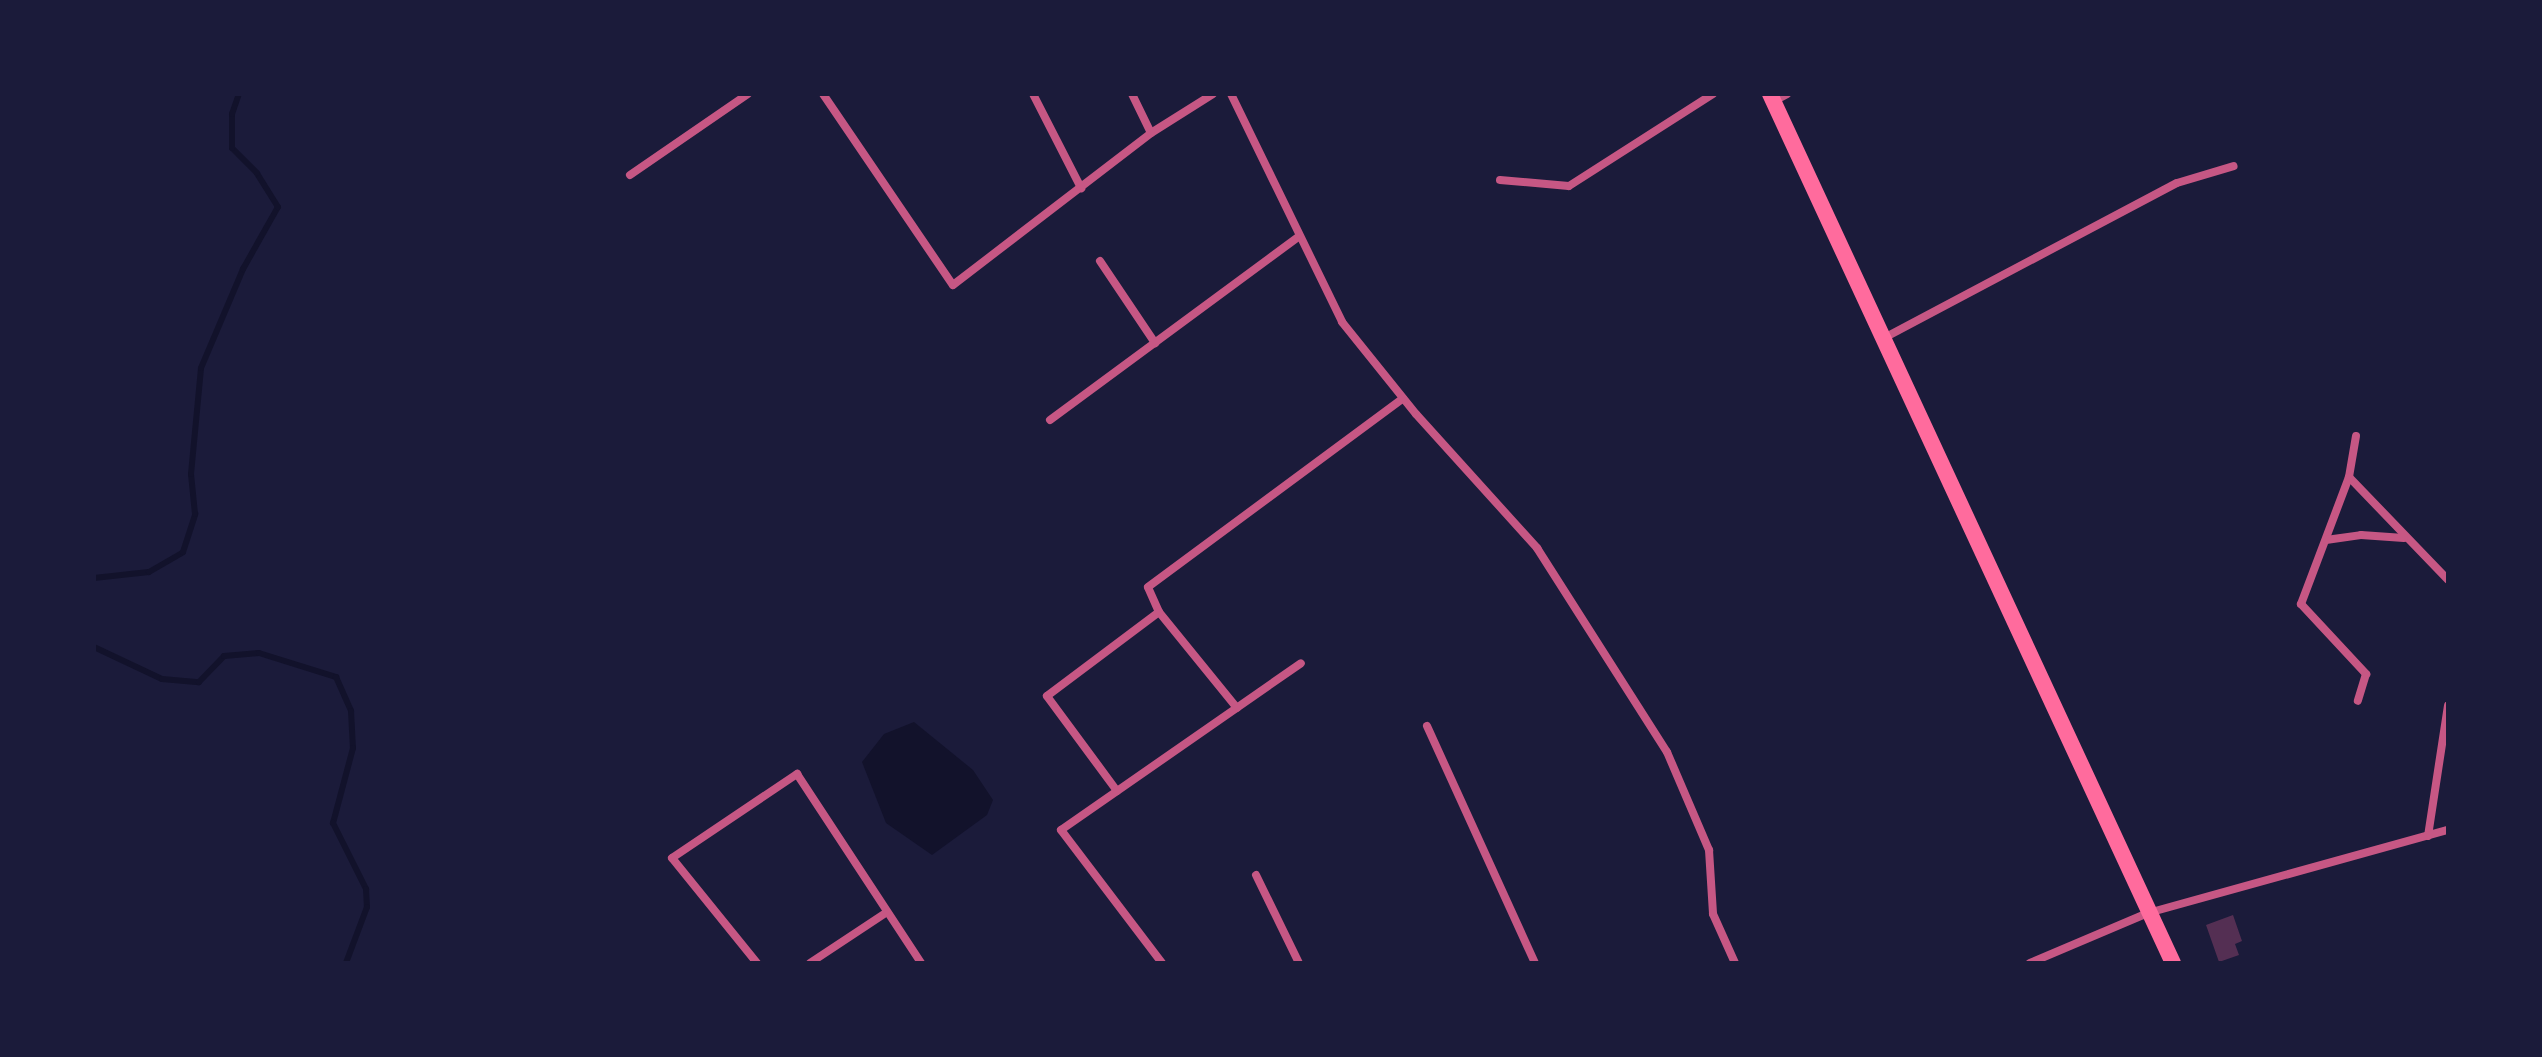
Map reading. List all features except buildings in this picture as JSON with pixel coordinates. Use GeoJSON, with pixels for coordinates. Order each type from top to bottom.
{"type":"FeatureCollection","features":[{"type":"Feature","properties":{"kind":"main road"},"geometry":{"type":"LineString","coordinates":[[1777,96],[1884,338],[2173,963]]}},
{"type":"Feature","properties":{"kind":"street"},"geometry":{"type":"LineString","coordinates":[[630,175],[748,94]]}},
{"type":"Feature","properties":{"kind":"street"},"geometry":{"type":"LineString","coordinates":[[823,94],[953,285],[1151,133],[1213,94]]}},
{"type":"Feature","properties":{"kind":"street"},"geometry":{"type":"LineString","coordinates":[[1033,94],[1081,188]]}},
{"type":"Feature","properties":{"kind":"street"},"geometry":{"type":"LineString","coordinates":[[1132,94],[1151,133]]}},
{"type":"Feature","properties":{"kind":"street"},"geometry":{"type":"LineString","coordinates":[[1231,94],[1342,322],[1403,398],[1537,548],[1667,752],[1709,850],[1713,914],[1735,963]]}},
{"type":"Feature","properties":{"kind":"street"},"geometry":{"type":"LineString","coordinates":[[1500,180],[1569,186],[1713,94]]}},
{"type":"Feature","properties":{"kind":"street"},"geometry":{"type":"LineString","coordinates":[[1884,338],[2177,183],[2234,166]]}},
{"type":"Feature","properties":{"kind":"street"},"geometry":{"type":"LineString","coordinates":[[1050,420],[1300,236]]}},
{"type":"Feature","properties":{"kind":"street"},"geometry":{"type":"LineString","coordinates":[[1100,261],[1155,343]]}},
{"type":"Feature","properties":{"kind":"street"},"geometry":{"type":"LineString","coordinates":[[1237,708],[1159,612],[1148,587],[1403,398]]}},
{"type":"Feature","properties":{"kind":"street"},"geometry":{"type":"LineString","coordinates":[[2356,436],[2349,477],[2301,604],[2366,674],[2358,701]]}},
{"type":"Feature","properties":{"kind":"street"},"geometry":{"type":"LineString","coordinates":[[2349,477],[2448,580]]}},
{"type":"Feature","properties":{"kind":"street"},"geometry":{"type":"LineString","coordinates":[[2326,540],[2361,535],[2405,538]]}},
{"type":"Feature","properties":{"kind":"street"},"geometry":{"type":"LineString","coordinates":[[1117,791],[1047,696],[1159,612]]}},
{"type":"Feature","properties":{"kind":"street"},"geometry":{"type":"LineString","coordinates":[[1162,963],[1061,830],[1301,663]]}},
{"type":"Feature","properties":{"kind":"street"},"geometry":{"type":"LineString","coordinates":[[2428,836],[2448,706]]}},
{"type":"Feature","properties":{"kind":"street"},"geometry":{"type":"LineString","coordinates":[[1427,726],[1535,963]]}},
{"type":"Feature","properties":{"kind":"street"},"geometry":{"type":"LineString","coordinates":[[757,963],[672,858],[797,774],[921,963]]}},
{"type":"Feature","properties":{"kind":"street"},"geometry":{"type":"LineString","coordinates":[[2030,963],[2148,913],[2448,830]]}},
{"type":"Feature","properties":{"kind":"street"},"geometry":{"type":"LineString","coordinates":[[1256,875],[1299,963]]}},
{"type":"Feature","properties":{"kind":"street"},"geometry":{"type":"LineString","coordinates":[[810,963],[887,912]]}},
{"type":"Feature","properties":{"kind":"shaded area"},"geometry":{"type":"Polygon","coordinates":[[[914,722],[973,770],[993,800],[987,815],[932,855],[886,823],[862,762],[884,734],[914,722]]]}},
{"type":"Feature","properties":{"kind":"waterway"},"geometry":{"type":"LineString","coordinates":[[94,578],[149,572],[183,552],[195,514],[191,474],[201,368],[243,269],[278,207],[257,173],[232,148],[232,114],[239,94]]}},
{"type":"Feature","properties":{"kind":"waterway"},"geometry":{"type":"LineString","coordinates":[[94,647],[162,679],[199,682],[224,656],[259,653],[336,677],[351,711],[353,748],[333,823],[366,889],[367,907],[346,963]]}}]}
